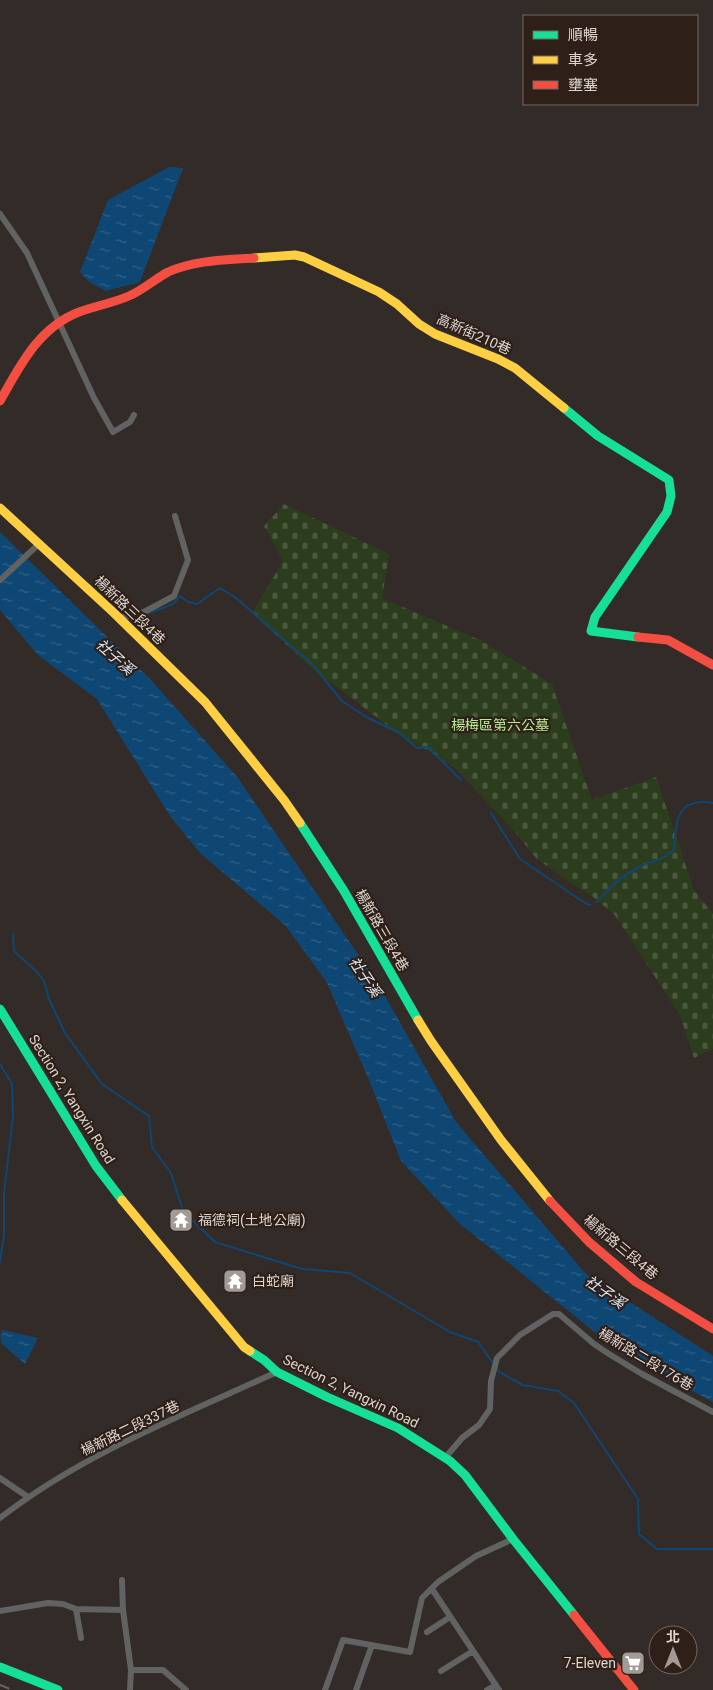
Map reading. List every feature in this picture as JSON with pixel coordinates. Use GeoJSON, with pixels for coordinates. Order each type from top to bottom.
{"type":"FeatureCollection","features":[{"type":"Feature","properties":{"kind":"street"},"geometry":{"type":"LineString","coordinates":[[0,214],[27,253],[94,398],[113,432],[130,422],[134,414]]}},
{"type":"Feature","properties":{"kind":"street","name":"高新街210巷"},"geometry":{"type":"LineString","coordinates":[[0,400],[26,355],[44,334],[77,313],[130,296],[169,272],[205,261],[295,255],[304,258],[379,292],[397,304],[419,324],[435,334],[498,359],[515,368],[598,436],[669,480],[671,496],[667,512],[595,617],[591,631],[668,640],[713,665]]}},
{"type":"Feature","properties":{"kind":"street","name":"楊新路三段4巷"},"geometry":{"type":"LineString","coordinates":[[0,508],[120,618],[205,702],[284,800],[344,891],[431,1041],[501,1140],[541,1191],[590,1242],[636,1282],[713,1329]]}},
{"type":"Feature","properties":{"kind":"street"},"geometry":{"type":"LineString","coordinates":[[120,618],[144,612],[174,596],[188,560],[175,516]]}},
{"type":"Feature","properties":{"kind":"street"},"geometry":{"type":"LineString","coordinates":[[0,580],[40,543]]}},
{"type":"Feature","properties":{"kind":"street","name":"Section 2, Yangxin Road"},"geometry":{"type":"LineString","coordinates":[[0,1009],[110,1186],[244,1347],[264,1360],[277,1372],[420,1440],[466,1475],[513,1539],[634,1690]]}},
{"type":"Feature","properties":{"kind":"street","name":"楊新路二段176巷"},"geometry":{"type":"LineString","coordinates":[[445,1458],[462,1438],[479,1425],[490,1408],[491,1381],[497,1358],[520,1335],[553,1314],[559,1314],[594,1344],[609,1354],[713,1412]]}},
{"type":"Feature","properties":{"kind":"street","name":"楊新路二段337巷"},"geometry":{"type":"LineString","coordinates":[[0,1518],[28,1497],[120,1445],[277,1372]]}},
{"type":"Feature","properties":{"kind":"street"},"geometry":{"type":"LineString","coordinates":[[0,1478],[28,1497]]}},
{"type":"Feature","properties":{"kind":"street"},"geometry":{"type":"LineString","coordinates":[[324,1690],[343,1640],[410,1652],[422,1598],[438,1582],[476,1556],[513,1539]]}},
{"type":"Feature","properties":{"kind":"street"},"geometry":{"type":"LineString","coordinates":[[122,1580],[123,1610],[131,1670],[130,1690]]}},
{"type":"Feature","properties":{"kind":"street"},"geometry":{"type":"LineString","coordinates":[[432,1589],[497,1688],[487,1690]]}},
{"type":"Feature","properties":{"kind":"street"},"geometry":{"type":"LineString","coordinates":[[0,1611],[48,1602],[63,1604],[76,1609],[123,1610]]}},
{"type":"Feature","properties":{"kind":"street"},"geometry":{"type":"LineString","coordinates":[[76,1609],[81,1638]]}},
{"type":"Feature","properties":{"kind":"street"},"geometry":{"type":"LineString","coordinates":[[427,1632],[450,1617]]}},
{"type":"Feature","properties":{"kind":"street"},"geometry":{"type":"LineString","coordinates":[[356,1690],[372,1645]]}},
{"type":"Feature","properties":{"kind":"street"},"geometry":{"type":"LineString","coordinates":[[441,1671],[473,1651]]}},
{"type":"Feature","properties":{"kind":"street"},"geometry":{"type":"LineString","coordinates":[[0,1667],[58,1690]]}},
{"type":"Feature","properties":{"kind":"street"},"geometry":{"type":"LineString","coordinates":[[131,1670],[162,1670],[186,1690]]}},
{"type":"Feature","properties":{"kind":"green space","name":"楊梅區第六公墓"},"geometry":{"type":"Polygon","coordinates":[[[284,504],[389,554],[382,598],[480,640],[552,684],[592,800],[656,777],[694,890],[713,914],[713,1049],[694,1058],[680,1015],[614,914],[592,896],[536,858],[514,831],[455,768],[403,737],[314,670],[252,613],[283,561],[264,526],[284,504]]]}},
{"type":"Feature","properties":{"kind":"water"},"geometry":{"type":"Polygon","coordinates":[[[169,167],[183,168],[140,282],[106,291],[89,282],[80,272],[108,200],[169,167]]]}},
{"type":"Feature","properties":{"kind":"water"},"geometry":{"type":"Polygon","coordinates":[[[0,532],[151,680],[238,778],[380,987],[456,1122],[585,1273],[713,1356],[713,1402],[622,1354],[459,1223],[401,1161],[369,1080],[326,981],[285,925],[200,853],[170,816],[97,699],[38,655],[0,610],[0,532]]]}},
{"type":"Feature","properties":{"kind":"water"},"geometry":{"type":"Polygon","coordinates":[[[2,1330],[38,1338],[25,1364],[2,1344],[0,1337],[2,1330]]]}},
{"type":"Feature","properties":{"kind":"waterway"},"geometry":{"type":"LineString","coordinates":[[130,620],[173,604],[180,596],[188,602],[197,604],[220,588],[236,598],[313,665],[342,701],[368,718],[398,732],[417,748],[428,747],[461,780]]}},
{"type":"Feature","properties":{"kind":"waterway"},"geometry":{"type":"LineString","coordinates":[[597,902],[627,874],[664,857],[674,850],[677,821],[685,807],[692,803],[713,803]]}},
{"type":"Feature","properties":{"kind":"waterway"},"geometry":{"type":"LineString","coordinates":[[491,813],[520,859],[590,905]]}},
{"type":"Feature","properties":{"kind":"waterway","name":"社子溪"},"geometry":{"type":"LineString","coordinates":[[13,934],[14,951],[44,981],[49,999],[65,1033],[102,1084],[149,1116],[152,1147],[171,1173],[183,1211],[215,1242],[302,1269],[350,1273],[450,1332],[478,1342],[493,1363]]}},
{"type":"Feature","properties":{"kind":"waterway"},"geometry":{"type":"LineString","coordinates":[[0,1064],[12,1084],[13,1116],[4,1194],[4,1236],[0,1261]]}},
{"type":"Feature","properties":{"kind":"waterway","name":"社子溪"},"geometry":{"type":"LineString","coordinates":[[496,1367],[499,1372],[523,1385],[558,1391],[574,1403],[638,1499],[639,1534],[657,1549],[713,1549]]}},
{"type":"Feature","properties":{"kind":"railway"},"geometry":{"type":"LineString","coordinates":[[0,1685],[13,1690]]}},
{"type":"Feature","properties":{"kind":"traffic: fast"},"geometry":{"type":"LineString","coordinates":[[564,408],[598,436],[669,480],[671,496],[667,512],[595,617],[591,631],[638,637]]}},
{"type":"Feature","properties":{"kind":"traffic: fast"},"geometry":{"type":"LineString","coordinates":[[300,823],[344,891],[418,1020]]}},
{"type":"Feature","properties":{"kind":"traffic: fast"},"geometry":{"type":"LineString","coordinates":[[0,1009],[96,1166],[122,1200]]}},
{"type":"Feature","properties":{"kind":"traffic: fast"},"geometry":{"type":"LineString","coordinates":[[250,1351],[277,1372],[327,1397],[398,1428],[450,1461],[465,1475],[574,1615]]}},
{"type":"Feature","properties":{"kind":"traffic: fast"},"geometry":{"type":"LineString","coordinates":[[0,1667],[58,1690]]}},
{"type":"Feature","properties":{"kind":"traffic: slow"},"geometry":{"type":"LineString","coordinates":[[254,258],[295,255],[304,257],[379,292],[397,304],[419,324],[435,334],[498,359],[515,368],[564,408]]}},
{"type":"Feature","properties":{"kind":"traffic: slow"},"geometry":{"type":"LineString","coordinates":[[0,508],[113,612],[205,702],[284,800],[300,823]]}},
{"type":"Feature","properties":{"kind":"traffic: slow"},"geometry":{"type":"LineString","coordinates":[[418,1020],[501,1140],[550,1201]]}},
{"type":"Feature","properties":{"kind":"traffic: slow"},"geometry":{"type":"LineString","coordinates":[[122,1200],[244,1347],[250,1351]]}},
{"type":"Feature","properties":{"kind":"traffic: jam"},"geometry":{"type":"LineString","coordinates":[[0,401],[32,349],[41,338],[65,319],[79,312],[129,296],[178,268],[210,261],[254,258]]}},
{"type":"Feature","properties":{"kind":"traffic: jam"},"geometry":{"type":"LineString","coordinates":[[638,637],[668,640],[713,665]]}},
{"type":"Feature","properties":{"kind":"traffic: jam"},"geometry":{"type":"LineString","coordinates":[[550,1201],[589,1242],[636,1282],[713,1329]]}},
{"type":"Feature","properties":{"kind":"traffic: jam"},"geometry":{"type":"LineString","coordinates":[[574,1615],[634,1690]]}},
{"type":"Feature","properties":{"kind":"place","name":"福德祠(土地公廟)"},"geometry":{"type":"Point","coordinates":[181,1220]}},
{"type":"Feature","properties":{"kind":"place","name":"白蛇廟"},"geometry":{"type":"Point","coordinates":[235,1281]}},
{"type":"Feature","properties":{"kind":"place","name":"7-Eleven"},"geometry":{"type":"Point","coordinates":[633,1663]}}]}
